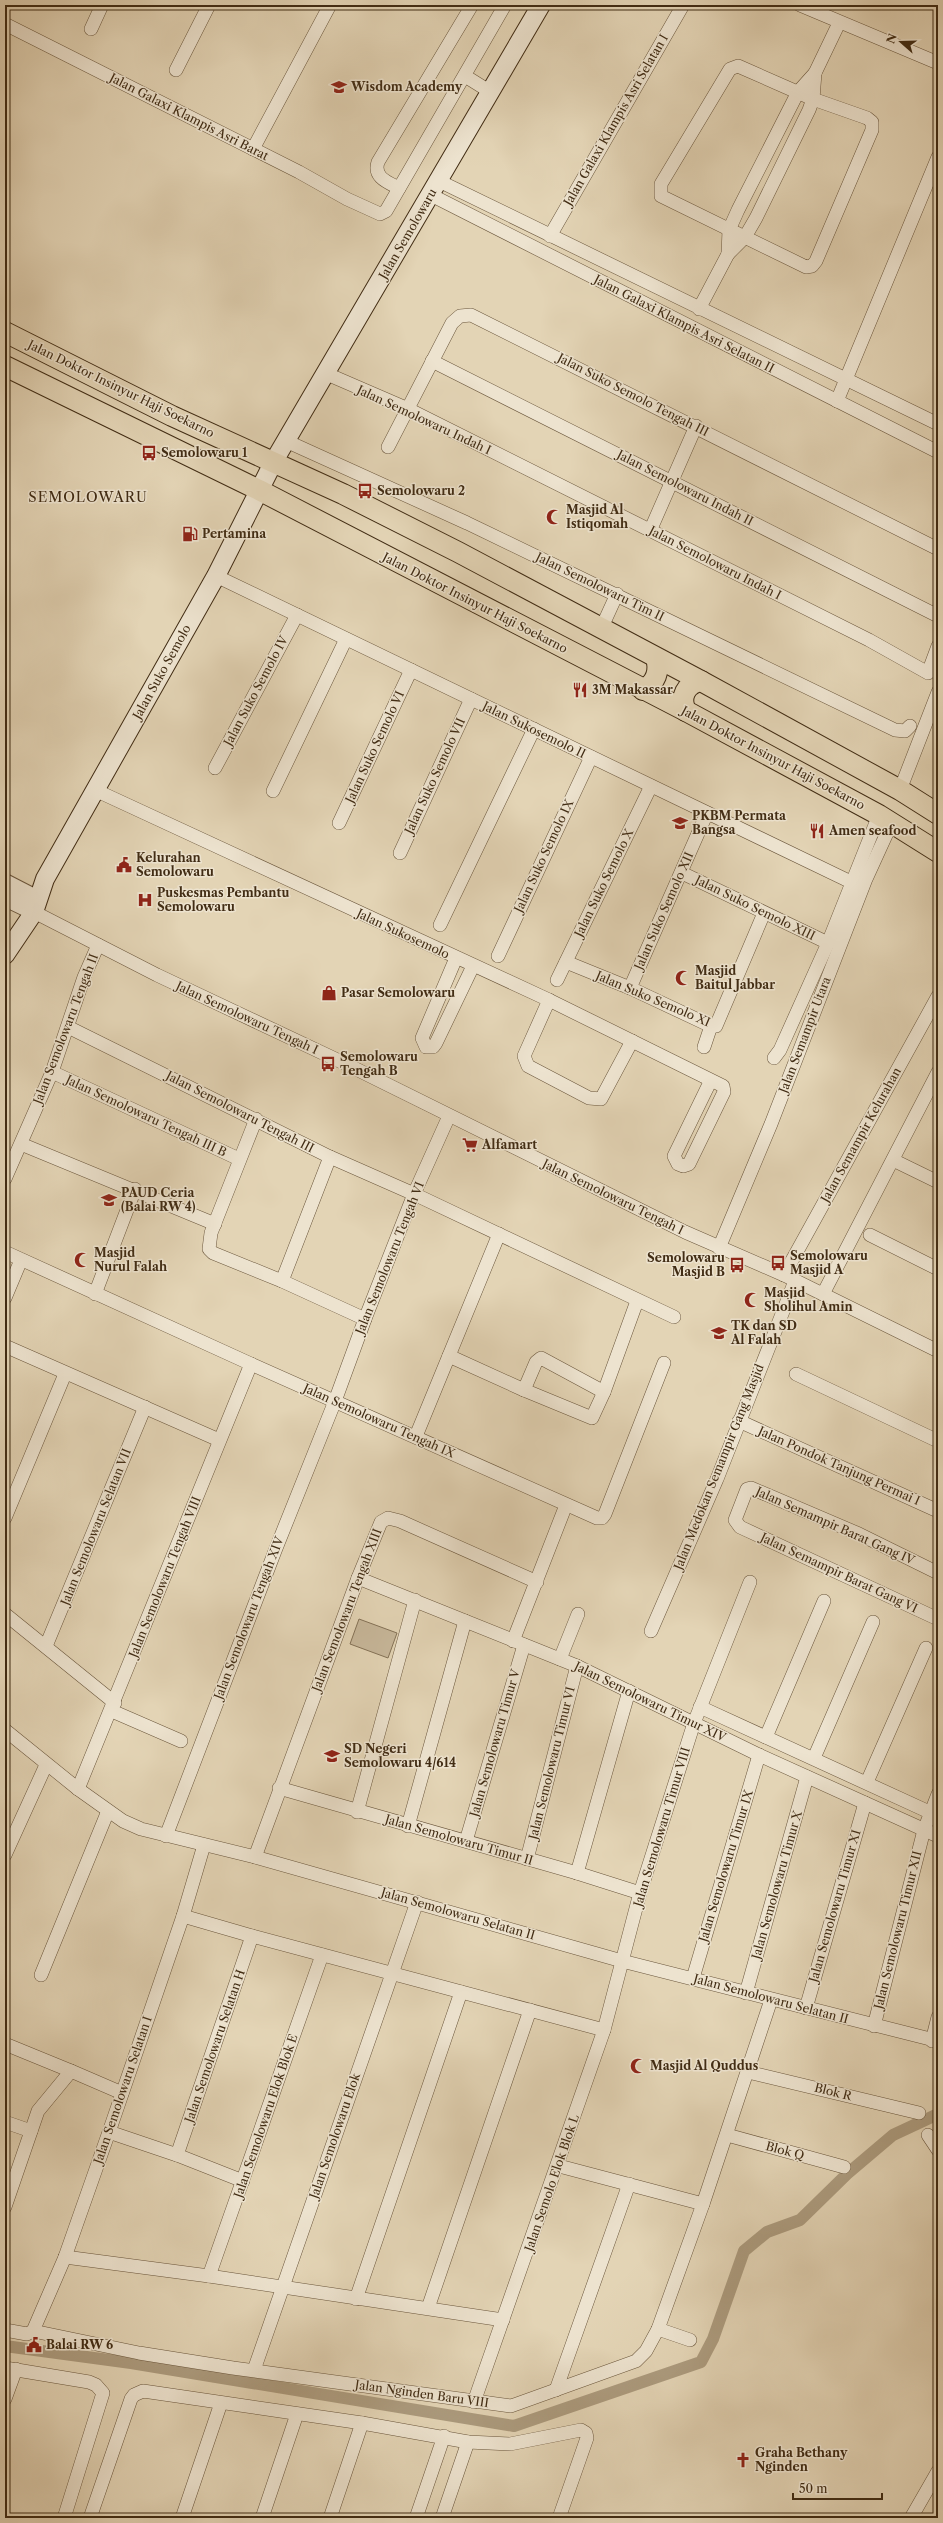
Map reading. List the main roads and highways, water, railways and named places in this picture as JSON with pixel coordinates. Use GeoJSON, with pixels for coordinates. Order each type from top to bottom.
{"type":"FeatureCollection","features":[{"type":"Feature","properties":{"kind":"main road","name":"Jalan Semolowaru"},"geometry":{"type":"LineString","coordinates":[[274,461],[327,374],[435,188],[477,83],[541,5]]}},
{"type":"Feature","properties":{"kind":"main road","name":"Jalan Doktor Insinyur Haji Soekarno"},"geometry":{"type":"LineString","coordinates":[[5,332],[172,416],[274,461],[458,552],[701,681],[900,790],[938,814]]}},
{"type":"Feature","properties":{"kind":"main road","name":"Jalan Doktor Insinyur Haji Soekarno"},"geometry":{"type":"LineString","coordinates":[[5,366],[259,490],[686,711],[886,819],[938,852]]}},
{"type":"Feature","properties":{"kind":"main road","name":"Jalan Suko Semolo"},"geometry":{"type":"LineString","coordinates":[[32,903],[216,576],[274,461]]}},
{"type":"Feature","properties":{"kind":"main road"},"geometry":{"type":"LineString","coordinates":[[643,690],[651,684],[656,677],[658,667],[656,658]]}},
{"type":"Feature","properties":{"kind":"main road"},"geometry":{"type":"LineString","coordinates":[[686,711],[684,703],[685,692],[693,683],[701,681]]}},
{"type":"Feature","properties":{"kind":"main road"},"geometry":{"type":"LineString","coordinates":[[5,935],[32,903]]}},
{"type":"Feature","properties":{"kind":"main road"},"geometry":{"type":"LineString","coordinates":[[5,955],[32,903]]}},
{"type":"Feature","properties":{"kind":"waterway"},"geometry":{"type":"LineString","coordinates":[[5,2346],[131,2363],[514,2426],[701,2362],[713,2339],[744,2251],[767,2232],[800,2220],[847,2174],[893,2135],[938,2114]]}},
{"type":"Feature","properties":{"kind":"place","name":"Wisdom Academy"},"geometry":{"type":"Point","coordinates":[339,87]}},
{"type":"Feature","properties":{"kind":"place","name":"Semolowaru 1"},"geometry":{"type":"Point","coordinates":[149,453]}},
{"type":"Feature","properties":{"kind":"place","name":"Semolowaru 2"},"geometry":{"type":"Point","coordinates":[365,491]}},
{"type":"Feature","properties":{"kind":"place","name":"Masjid Al Istiqomah"},"geometry":{"type":"Point","coordinates":[554,517]}},
{"type":"Feature","properties":{"kind":"place","name":"Pertamina"},"geometry":{"type":"Point","coordinates":[190,534]}},
{"type":"Feature","properties":{"kind":"place","name":"3M Makassar"},"geometry":{"type":"Point","coordinates":[580,690]}},
{"type":"Feature","properties":{"kind":"place","name":"PKBM Permata Bangsa"},"geometry":{"type":"Point","coordinates":[680,823]}},
{"type":"Feature","properties":{"kind":"place","name":"Amen seafood"},"geometry":{"type":"Point","coordinates":[817,831]}},
{"type":"Feature","properties":{"kind":"place","name":"Kelurahan Semolowaru"},"geometry":{"type":"Point","coordinates":[124,865]}},
{"type":"Feature","properties":{"kind":"place","name":"Puskesmas Pembantu Semolowaru"},"geometry":{"type":"Point","coordinates":[145,900]}},
{"type":"Feature","properties":{"kind":"place","name":"Masjid Baitul Jabbar"},"geometry":{"type":"Point","coordinates":[683,978]}},
{"type":"Feature","properties":{"kind":"place","name":"Pasar Semolowaru"},"geometry":{"type":"Point","coordinates":[329,993]}},
{"type":"Feature","properties":{"kind":"place","name":"Semolowaru Tengah B"},"geometry":{"type":"Point","coordinates":[328,1064]}},
{"type":"Feature","properties":{"kind":"place","name":"Alfamart"},"geometry":{"type":"Point","coordinates":[470,1145]}},
{"type":"Feature","properties":{"kind":"place","name":"PAUD Ceria (Balai RW 4)"},"geometry":{"type":"Point","coordinates":[109,1200]}},
{"type":"Feature","properties":{"kind":"place","name":"Masjid Nurul Falah"},"geometry":{"type":"Point","coordinates":[82,1260]}},
{"type":"Feature","properties":{"kind":"place","name":"Semolowaru Masjid A"},"geometry":{"type":"Point","coordinates":[778,1263]}},
{"type":"Feature","properties":{"kind":"place","name":"Semolowaru Masjid B"},"geometry":{"type":"Point","coordinates":[737,1265]}},
{"type":"Feature","properties":{"kind":"place","name":"Masjid Sholihul Amin"},"geometry":{"type":"Point","coordinates":[752,1300]}},
{"type":"Feature","properties":{"kind":"place","name":"TK dan SD Al Falah"},"geometry":{"type":"Point","coordinates":[719,1333]}},
{"type":"Feature","properties":{"kind":"place","name":"SD Negeri Semolowaru 4/614"},"geometry":{"type":"Point","coordinates":[332,1756]}},
{"type":"Feature","properties":{"kind":"place","name":"Masjid Al Quddus"},"geometry":{"type":"Point","coordinates":[638,2066]}},
{"type":"Feature","properties":{"kind":"place","name":"Balai RW 6"},"geometry":{"type":"Point","coordinates":[34,2345]}},
{"type":"Feature","properties":{"kind":"place","name":"Graha Bethany Nginden"},"geometry":{"type":"Point","coordinates":[743,2460]}},
{"type":"Feature","properties":{"kind":"district","name":"SEMOLOWARU"},"geometry":{"type":"Point","coordinates":[88,497]}}]}
